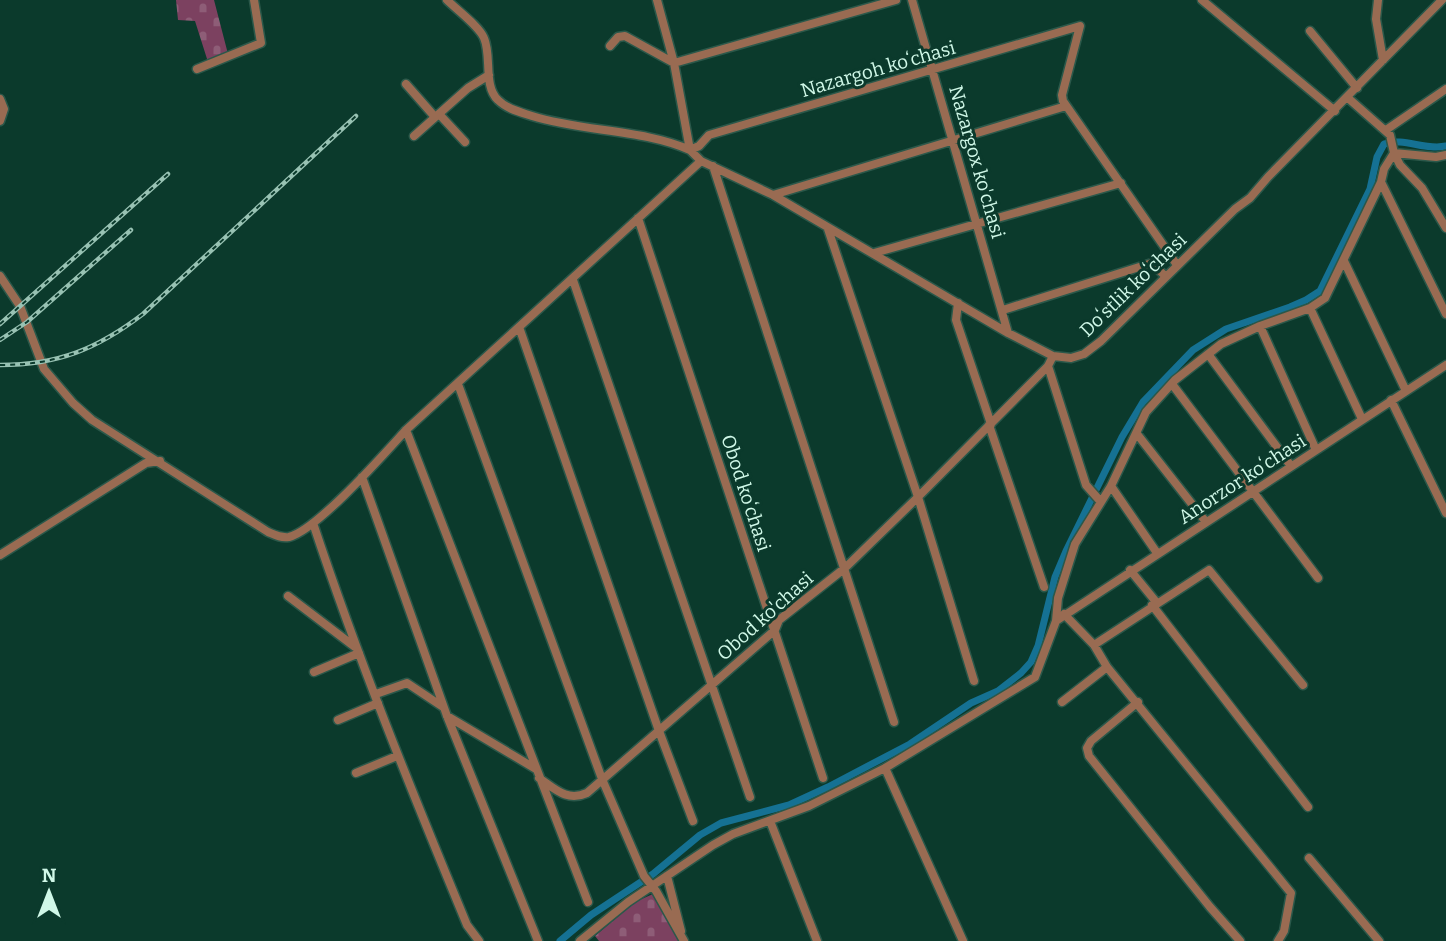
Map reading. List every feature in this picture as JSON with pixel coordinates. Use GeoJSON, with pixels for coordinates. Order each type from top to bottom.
{"type":"FeatureCollection","features":[{"type":"Feature","properties":{"kind":"street"},"geometry":{"type":"LineString","coordinates":[[197,69],[261,43],[254,0]]}},
{"type":"Feature","properties":{"kind":"street"},"geometry":{"type":"LineString","coordinates":[[447,0],[480,30],[485,40],[495,99],[519,112],[592,130],[673,143],[690,150],[701,161],[773,195],[1008,333],[1053,356]]}},
{"type":"Feature","properties":{"kind":"street"},"geometry":{"type":"LineString","coordinates":[[657,0],[674,63],[690,150]]}},
{"type":"Feature","properties":{"kind":"street"},"geometry":{"type":"LineString","coordinates":[[610,46],[618,37],[625,36],[674,63],[897,0]]}},
{"type":"Feature","properties":{"kind":"street","name":"Nazargox ko'chasi"},"geometry":{"type":"LineString","coordinates":[[912,0],[955,141],[1008,333]]}},
{"type":"Feature","properties":{"kind":"street"},"geometry":{"type":"LineString","coordinates":[[1203,0],[1335,111]]}},
{"type":"Feature","properties":{"kind":"street"},"geometry":{"type":"LineString","coordinates":[[1378,0],[1376,19],[1383,60]]}},
{"type":"Feature","properties":{"kind":"street","name":"Doʻstlik koʻchasi"},"geometry":{"type":"LineString","coordinates":[[1053,356],[1071,358],[1084,354],[1101,341],[1165,276],[1250,198],[1442,0]]}},
{"type":"Feature","properties":{"kind":"street","name":"Nazargoh koʻchasi"},"geometry":{"type":"LineString","coordinates":[[690,150],[699,146],[709,135],[1080,26],[1062,95],[1066,106]]}},
{"type":"Feature","properties":{"kind":"street"},"geometry":{"type":"LineString","coordinates":[[1310,31],[1357,88]]}},
{"type":"Feature","properties":{"kind":"street"},"geometry":{"type":"LineString","coordinates":[[414,136],[468,88],[489,75]]}},
{"type":"Feature","properties":{"kind":"street"},"geometry":{"type":"LineString","coordinates":[[407,84],[465,142]]}},
{"type":"Feature","properties":{"kind":"street"},"geometry":{"type":"LineString","coordinates":[[1388,133],[1446,89]]}},
{"type":"Feature","properties":{"kind":"street"},"geometry":{"type":"LineString","coordinates":[[1348,98],[1388,133],[1400,165],[1422,188],[1446,228]]}},
{"type":"Feature","properties":{"kind":"street"},"geometry":{"type":"LineString","coordinates":[[0,99],[4,109],[4,116],[0,121]]}},
{"type":"Feature","properties":{"kind":"street"},"geometry":{"type":"LineString","coordinates":[[773,195],[1066,106],[1177,265]]}},
{"type":"Feature","properties":{"kind":"street"},"geometry":{"type":"LineString","coordinates":[[1393,150],[1436,157],[1446,155]]}},
{"type":"Feature","properties":{"kind":"street"},"geometry":{"type":"LineString","coordinates":[[580,941],[589,938],[648,882],[667,876],[733,834],[809,807],[885,768],[1035,677],[1056,621],[1058,598],[1075,544],[1111,486],[1146,412],[1172,384],[1221,344],[1259,326],[1310,308],[1325,298],[1381,182],[1393,150]]}},
{"type":"Feature","properties":{"kind":"street"},"geometry":{"type":"LineString","coordinates":[[0,276],[20,306],[44,369],[73,403],[92,420],[280,538],[297,534],[313,523],[362,477],[406,430],[701,161]]}},
{"type":"Feature","properties":{"kind":"street"},"geometry":{"type":"LineString","coordinates":[[713,166],[894,722]]}},
{"type":"Feature","properties":{"kind":"street"},"geometry":{"type":"LineString","coordinates":[[1381,182],[1446,314]]}},
{"type":"Feature","properties":{"kind":"street"},"geometry":{"type":"LineString","coordinates":[[874,253],[1121,183]]}},
{"type":"Feature","properties":{"kind":"street","name":"Obod koʻchasi"},"geometry":{"type":"LineString","coordinates":[[638,218],[823,778]]}},
{"type":"Feature","properties":{"kind":"street"},"geometry":{"type":"LineString","coordinates":[[828,229],[918,497],[974,681]]}},
{"type":"Feature","properties":{"kind":"street"},"geometry":{"type":"LineString","coordinates":[[1344,261],[1406,391]]}},
{"type":"Feature","properties":{"kind":"street"},"geometry":{"type":"LineString","coordinates":[[1003,310],[1152,263],[1165,276]]}},
{"type":"Feature","properties":{"kind":"street"},"geometry":{"type":"LineString","coordinates":[[573,280],[750,797]]}},
{"type":"Feature","properties":{"kind":"street"},"geometry":{"type":"LineString","coordinates":[[958,303],[956,320],[1044,587]]}},
{"type":"Feature","properties":{"kind":"street"},"geometry":{"type":"LineString","coordinates":[[1310,308],[1362,419]]}},
{"type":"Feature","properties":{"kind":"street"},"geometry":{"type":"LineString","coordinates":[[1259,326],[1316,450]]}},
{"type":"Feature","properties":{"kind":"street"},"geometry":{"type":"LineString","coordinates":[[519,327],[659,731],[693,821]]}},
{"type":"Feature","properties":{"kind":"street"},"geometry":{"type":"LineString","coordinates":[[1208,354],[1292,466]]}},
{"type":"Feature","properties":{"kind":"street","name":"Obod ko'chasi"},"geometry":{"type":"LineString","coordinates":[[539,778],[562,794],[578,797],[587,793],[775,630],[779,620],[845,568],[1048,366],[1053,356]]}},
{"type":"Feature","properties":{"kind":"street","name":"Anorzor koʻchasi"},"geometry":{"type":"LineString","coordinates":[[1056,621],[1446,365]]}},
{"type":"Feature","properties":{"kind":"street"},"geometry":{"type":"LineString","coordinates":[[1048,366],[1088,490],[1101,502]]}},
{"type":"Feature","properties":{"kind":"street"},"geometry":{"type":"LineString","coordinates":[[458,384],[602,779],[648,882],[684,941]]}},
{"type":"Feature","properties":{"kind":"street"},"geometry":{"type":"LineString","coordinates":[[1172,384],[1318,578]]}},
{"type":"Feature","properties":{"kind":"street"},"geometry":{"type":"LineString","coordinates":[[1391,400],[1446,513]]}},
{"type":"Feature","properties":{"kind":"street"},"geometry":{"type":"LineString","coordinates":[[406,430],[588,902]]}},
{"type":"Feature","properties":{"kind":"street"},"geometry":{"type":"LineString","coordinates":[[1137,434],[1206,522]]}},
{"type":"Feature","properties":{"kind":"street"},"geometry":{"type":"LineString","coordinates":[[0,555],[146,463],[160,461]]}},
{"type":"Feature","properties":{"kind":"street"},"geometry":{"type":"LineString","coordinates":[[362,477],[445,711],[537,941]]}},
{"type":"Feature","properties":{"kind":"street"},"geometry":{"type":"LineString","coordinates":[[1111,486],[1157,553]]}},
{"type":"Feature","properties":{"kind":"street"},"geometry":{"type":"LineString","coordinates":[[313,523],[397,756],[467,925],[480,941]]}},
{"type":"Feature","properties":{"kind":"street"},"geometry":{"type":"LineString","coordinates":[[1130,570],[1308,807]]}},
{"type":"Feature","properties":{"kind":"street"},"geometry":{"type":"LineString","coordinates":[[1094,645],[1205,571],[1212,571],[1303,685]]}},
{"type":"Feature","properties":{"kind":"street"},"geometry":{"type":"LineString","coordinates":[[288,596],[357,650]]}},
{"type":"Feature","properties":{"kind":"street"},"geometry":{"type":"LineString","coordinates":[[1064,614],[1094,645],[1107,667],[1290,893],[1284,931],[1278,941]]}},
{"type":"Feature","properties":{"kind":"street"},"geometry":{"type":"LineString","coordinates":[[314,672],[357,650]]}},
{"type":"Feature","properties":{"kind":"street"},"geometry":{"type":"LineString","coordinates":[[1062,702],[1107,667]]}},
{"type":"Feature","properties":{"kind":"street"},"geometry":{"type":"LineString","coordinates":[[338,720],[407,683],[445,711],[536,769]]}},
{"type":"Feature","properties":{"kind":"street"},"geometry":{"type":"LineString","coordinates":[[1138,702],[1091,741],[1087,748],[1089,756],[1240,941]]}},
{"type":"Feature","properties":{"kind":"street"},"geometry":{"type":"LineString","coordinates":[[356,773],[397,756]]}},
{"type":"Feature","properties":{"kind":"street"},"geometry":{"type":"LineString","coordinates":[[885,768],[963,941]]}},
{"type":"Feature","properties":{"kind":"street"},"geometry":{"type":"LineString","coordinates":[[769,821],[817,941]]}},
{"type":"Feature","properties":{"kind":"street"},"geometry":{"type":"LineString","coordinates":[[1309,858],[1379,941]]}},
{"type":"Feature","properties":{"kind":"street"},"geometry":{"type":"LineString","coordinates":[[667,876],[684,941]]}},
{"type":"Feature","properties":{"kind":"green space"},"geometry":{"type":"Polygon","coordinates":[[[176,0],[214,0],[228,54],[208,62],[195,21],[178,20],[176,0]]]}},
{"type":"Feature","properties":{"kind":"green space"},"geometry":{"type":"Polygon","coordinates":[[[653,894],[681,941],[599,941],[595,936],[635,902],[653,894]]]}},
{"type":"Feature","properties":{"kind":"waterway"},"geometry":{"type":"LineString","coordinates":[[560,941],[591,915],[653,874],[700,835],[721,823],[789,805],[828,787],[910,744],[971,703],[998,691],[1021,673],[1031,662],[1038,646],[1055,577],[1066,551],[1122,437],[1143,402],[1193,350],[1226,329],[1290,307],[1320,291],[1370,189],[1377,157],[1384,144],[1399,142],[1430,147],[1446,146]]}},
{"type":"Feature","properties":{"kind":"railway"},"geometry":{"type":"LineString","coordinates":[[0,365],[40,362],[76,353],[126,326],[143,314],[356,116]]}},
{"type":"Feature","properties":{"kind":"railway"},"geometry":{"type":"LineString","coordinates":[[0,324],[168,174]]}},
{"type":"Feature","properties":{"kind":"railway"},"geometry":{"type":"LineString","coordinates":[[0,340],[27,322],[131,230]]}}]}
